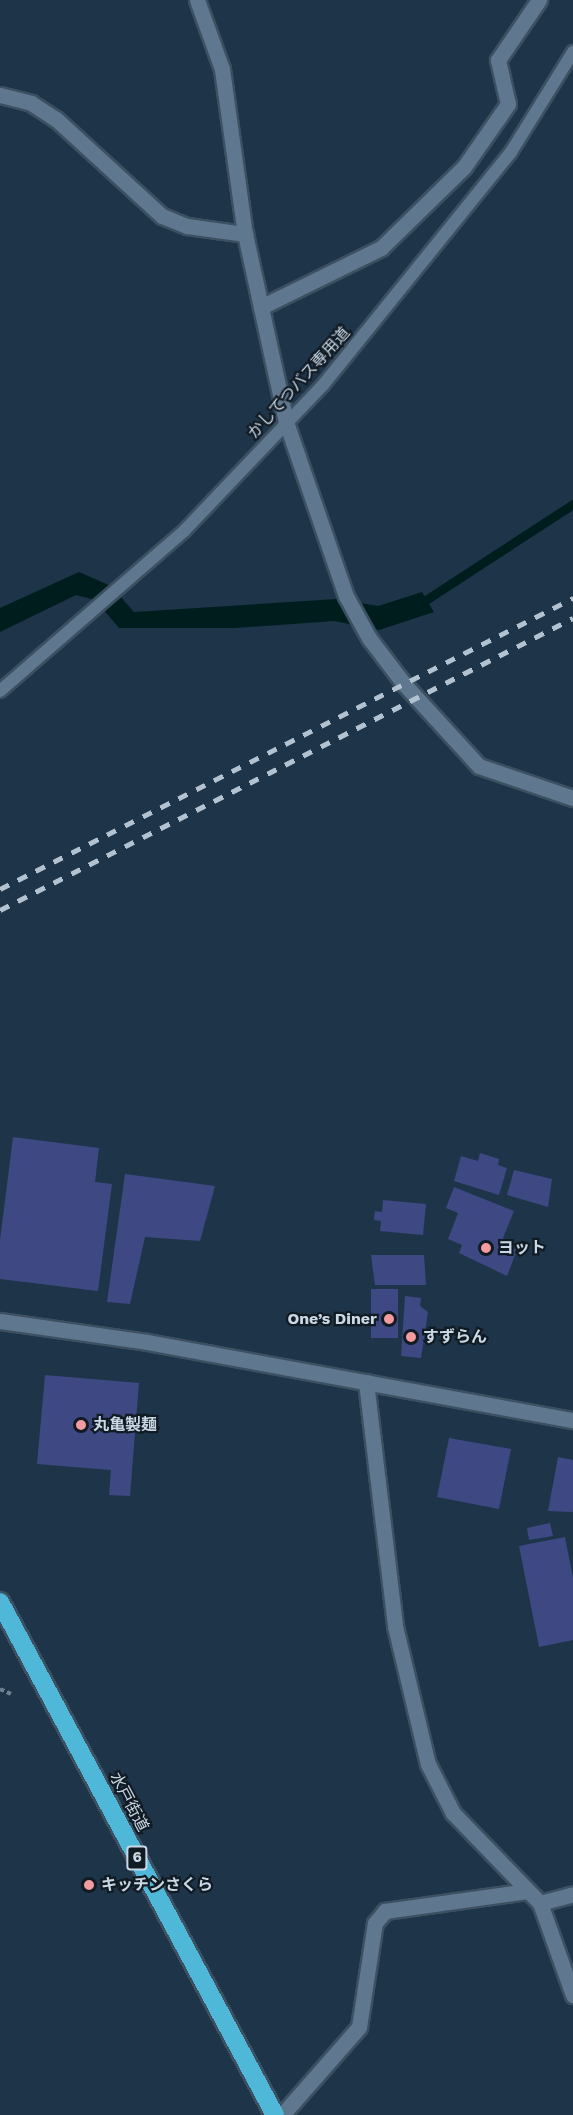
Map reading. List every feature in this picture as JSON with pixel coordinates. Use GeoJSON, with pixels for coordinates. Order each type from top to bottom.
{"type":"FeatureCollection","features":[{"type":"Feature","properties":{"kind":"highway","name":"水戸街道"},"geometry":{"type":"LineString","coordinates":[[0,1602],[275,2115]]}},
{"type":"Feature","properties":{"kind":"street"},"geometry":{"type":"LineString","coordinates":[[197,0],[222,69],[245,234],[286,422],[346,596],[369,638],[404,684],[479,766],[573,798]]}},
{"type":"Feature","properties":{"kind":"street"},"geometry":{"type":"LineString","coordinates":[[261,308],[381,248],[464,166],[508,104],[498,60],[539,0]]}},
{"type":"Feature","properties":{"kind":"street"},"geometry":{"type":"LineString","coordinates":[[0,94],[31,104],[56,118],[162,216],[187,226],[245,234]]}},
{"type":"Feature","properties":{"kind":"street"},"geometry":{"type":"LineString","coordinates":[[0,1322],[136,1340],[573,1420]]}},
{"type":"Feature","properties":{"kind":"street"},"geometry":{"type":"LineString","coordinates":[[366,1382],[395,1626],[428,1764],[453,1814],[540,1903],[573,1995]]}},
{"type":"Feature","properties":{"kind":"street"},"geometry":{"type":"LineString","coordinates":[[282,2115],[358,2028],[375,1923],[385,1911],[527,1891]]}},
{"type":"Feature","properties":{"kind":"street"},"geometry":{"type":"LineString","coordinates":[[540,1903],[573,1894]]}},
{"type":"Feature","properties":{"kind":"lane","name":"かしてつバス専用道"},"geometry":{"type":"LineString","coordinates":[[0,691],[184,531],[323,385],[490,179],[573,52]]}},
{"type":"Feature","properties":{"kind":"path"},"geometry":{"type":"LineString","coordinates":[[0,1689],[11,1694]]}},
{"type":"Feature","properties":{"kind":"shaded area"},"geometry":{"type":"Polygon","coordinates":[[[79,572],[111,586],[134,612],[336,599],[378,606],[422,592],[434,612],[379,630],[334,621],[235,628],[119,628],[95,600],[76,595],[0,632],[0,608],[79,572]]]}},
{"type":"Feature","properties":{"kind":"building"},"geometry":{"type":"Polygon","coordinates":[[[13,1137],[99,1148],[95,1182],[112,1184],[98,1291],[0,1279],[0,1240],[13,1137]]]}},
{"type":"Feature","properties":{"kind":"building"},"geometry":{"type":"Polygon","coordinates":[[[480,1153],[499,1159],[498,1165],[507,1168],[499,1195],[454,1181],[461,1156],[478,1161],[480,1153]]]}},
{"type":"Feature","properties":{"kind":"building"},"geometry":{"type":"Polygon","coordinates":[[[514,1170],[552,1179],[548,1207],[507,1195],[514,1170]]]}},
{"type":"Feature","properties":{"kind":"building"},"geometry":{"type":"Polygon","coordinates":[[[125,1174],[215,1186],[200,1241],[145,1237],[130,1304],[107,1302],[125,1174]]]}},
{"type":"Feature","properties":{"kind":"building"},"geometry":{"type":"Polygon","coordinates":[[[454,1187],[514,1211],[501,1243],[517,1250],[507,1276],[459,1253],[462,1245],[448,1239],[458,1213],[446,1208],[454,1187]]]}},
{"type":"Feature","properties":{"kind":"building"},"geometry":{"type":"Polygon","coordinates":[[[383,1200],[426,1204],[423,1235],[380,1231],[381,1221],[374,1220],[375,1211],[382,1212],[383,1200]]]}},
{"type":"Feature","properties":{"kind":"building"},"geometry":{"type":"Polygon","coordinates":[[[371,1255],[424,1255],[426,1285],[375,1285],[371,1255]]]}},
{"type":"Feature","properties":{"kind":"building"},"geometry":{"type":"Polygon","coordinates":[[[371,1289],[398,1289],[398,1338],[371,1338],[371,1289]]]}},
{"type":"Feature","properties":{"kind":"building"},"geometry":{"type":"Polygon","coordinates":[[[405,1296],[421,1298],[420,1306],[428,1312],[421,1358],[401,1356],[405,1296]]]}},
{"type":"Feature","properties":{"kind":"building"},"geometry":{"type":"Polygon","coordinates":[[[45,1375],[139,1383],[130,1496],[109,1495],[111,1470],[37,1464],[45,1375]]]}},
{"type":"Feature","properties":{"kind":"building"},"geometry":{"type":"Polygon","coordinates":[[[449,1438],[511,1449],[499,1509],[437,1497],[449,1438]]]}},
{"type":"Feature","properties":{"kind":"building"},"geometry":{"type":"Polygon","coordinates":[[[558,1457],[573,1460],[573,1512],[548,1511],[558,1457]]]}},
{"type":"Feature","properties":{"kind":"building"},"geometry":{"type":"Polygon","coordinates":[[[550,1523],[553,1536],[529,1540],[527,1528],[550,1523]]]}},
{"type":"Feature","properties":{"kind":"building"},"geometry":{"type":"Polygon","coordinates":[[[565,1537],[573,1578],[573,1640],[539,1647],[519,1546],[565,1537]]]}},
{"type":"Feature","properties":{"kind":"waterway"},"geometry":{"type":"LineString","coordinates":[[418,605],[573,504]]}},
{"type":"Feature","properties":{"kind":"railway"},"geometry":{"type":"LineString","coordinates":[[0,889],[573,598]]}},
{"type":"Feature","properties":{"kind":"railway"},"geometry":{"type":"LineString","coordinates":[[0,910],[573,618]]}},
{"type":"Feature","properties":{"kind":"place","name":"ヨット"},"geometry":{"type":"Point","coordinates":[486,1248]}},
{"type":"Feature","properties":{"kind":"place","name":"One’s Diner"},"geometry":{"type":"Point","coordinates":[389,1319]}},
{"type":"Feature","properties":{"kind":"place","name":"すずらん"},"geometry":{"type":"Point","coordinates":[411,1337]}},
{"type":"Feature","properties":{"kind":"place","name":"丸亀製麺"},"geometry":{"type":"Point","coordinates":[81,1425]}},
{"type":"Feature","properties":{"kind":"place","name":"キッチンさくら"},"geometry":{"type":"Point","coordinates":[89,1885]}}]}
